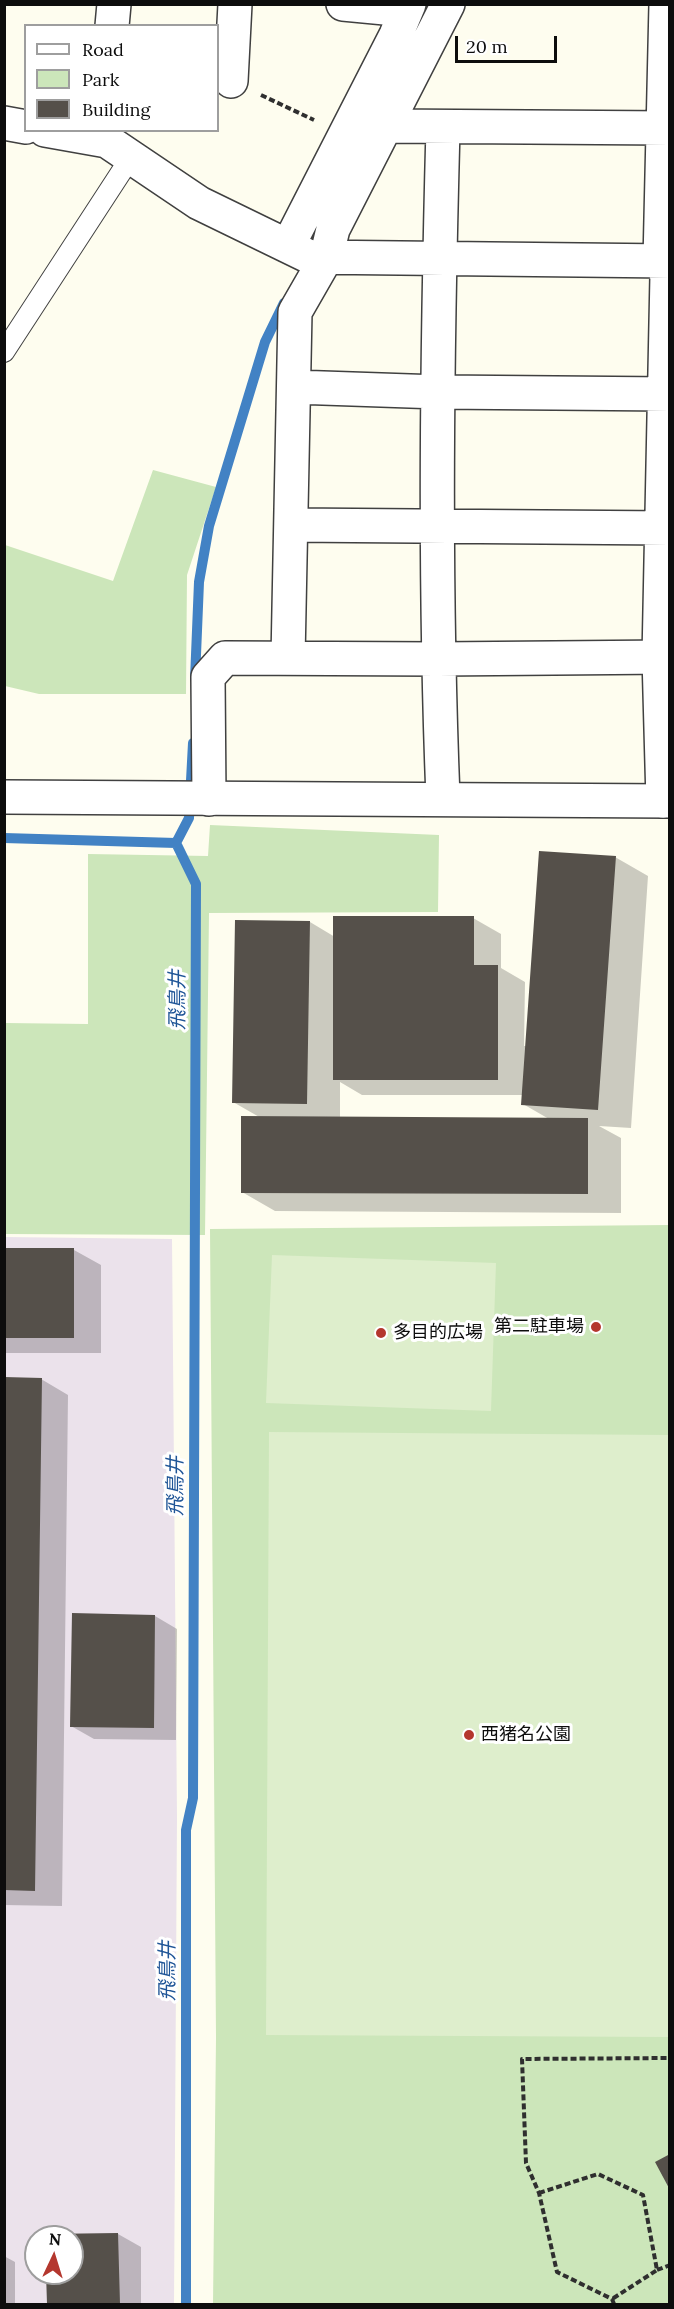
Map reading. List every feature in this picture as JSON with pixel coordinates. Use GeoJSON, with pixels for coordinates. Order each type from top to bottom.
{"type":"FeatureCollection","features":[{"type":"Feature","properties":{"kind":"street"},"geometry":{"type":"LineString","coordinates":[[112,24],[114,4]]}},
{"type":"Feature","properties":{"kind":"street"},"geometry":{"type":"LineString","coordinates":[[231,81],[235,4]]}},
{"type":"Feature","properties":{"kind":"street"},"geometry":{"type":"LineString","coordinates":[[288,246],[396,35],[408,7],[343,4]]}},
{"type":"Feature","properties":{"kind":"street"},"geometry":{"type":"LineString","coordinates":[[288,658],[295,312],[326,258],[333,229],[448,4]]}},
{"type":"Feature","properties":{"kind":"street"},"geometry":{"type":"LineString","coordinates":[[4,797],[666,801],[664,657],[667,394],[666,4]]}},
{"type":"Feature","properties":{"kind":"street"},"geometry":{"type":"LineString","coordinates":[[4,123],[24,127]]}},
{"type":"Feature","properties":{"kind":"street"},"geometry":{"type":"LineString","coordinates":[[386,126],[666,128]]}},
{"type":"Feature","properties":{"kind":"street"},"geometry":{"type":"LineString","coordinates":[[443,128],[438,527],[438,659],[443,798]]}},
{"type":"Feature","properties":{"kind":"street"},"geometry":{"type":"LineString","coordinates":[[64,132],[102,136],[200,203],[310,257],[665,261]]}},
{"type":"Feature","properties":{"kind":"street"},"geometry":{"type":"LineString","coordinates":[[294,387],[439,392],[667,394]]}},
{"type":"Feature","properties":{"kind":"street"},"geometry":{"type":"LineString","coordinates":[[291,525],[666,528]]}},
{"type":"Feature","properties":{"kind":"street"},"geometry":{"type":"LineString","coordinates":[[209,799],[208,677],[225,658],[664,657]]}},
{"type":"Feature","properties":{"kind":"lane"},"geometry":{"type":"LineString","coordinates":[[4,352],[131,157]]}},
{"type":"Feature","properties":{"kind":"path"},"geometry":{"type":"LineString","coordinates":[[231,81],[345,135]]}},
{"type":"Feature","properties":{"kind":"path"},"geometry":{"type":"LineString","coordinates":[[614,2304],[612,2299],[557,2272],[539,2193],[526,2163],[522,2059],[669,2058]]}},
{"type":"Feature","properties":{"kind":"path"},"geometry":{"type":"LineString","coordinates":[[539,2193],[598,2174],[643,2195],[657,2270]]}},
{"type":"Feature","properties":{"kind":"path"},"geometry":{"type":"LineString","coordinates":[[612,2299],[657,2270],[669,2265]]}},
{"type":"Feature","properties":{"kind":"shaded area"},"geometry":{"type":"Polygon","coordinates":[[[5,1237],[172,1239],[177,1817],[174,2304],[5,2304],[5,1237]]]}},
{"type":"Feature","properties":{"kind":"green space"},"geometry":{"type":"Polygon","coordinates":[[[153,470],[216,487],[187,575],[186,694],[39,694],[5,686],[5,545],[113,581],[153,470]]]}},
{"type":"Feature","properties":{"kind":"green space"},"geometry":{"type":"Polygon","coordinates":[[[210,825],[439,835],[438,912],[209,913],[205,1235],[5,1234],[5,1023],[88,1024],[88,854],[208,856],[210,825]]]}},
{"type":"Feature","properties":{"kind":"green space","name":"西猪名公園"},"geometry":{"type":"Polygon","coordinates":[[[669,1225],[669,2304],[213,2304],[216,2038],[210,1229],[669,1225]]]}},
{"type":"Feature","properties":{"kind":"green space","name":"多目的広場"},"geometry":{"type":"Polygon","coordinates":[[[272,1255],[496,1263],[491,1411],[266,1403],[272,1255]]]}},
{"type":"Feature","properties":{"kind":"green space","name":"西猪名公園"},"geometry":{"type":"Polygon","coordinates":[[[269,1432],[669,1435],[669,2037],[266,2035],[269,1432]]]}},
{"type":"Feature","properties":{"kind":"building"},"geometry":{"type":"Polygon","coordinates":[[[539,851],[616,856],[598,1110],[521,1105],[539,851]]]}},
{"type":"Feature","properties":{"kind":"building"},"geometry":{"type":"Polygon","coordinates":[[[333,916],[474,916],[474,965],[498,965],[498,1080],[333,1080],[333,916]]]}},
{"type":"Feature","properties":{"kind":"building"},"geometry":{"type":"Polygon","coordinates":[[[235,920],[310,921],[307,1104],[232,1103],[235,920]]]}},
{"type":"Feature","properties":{"kind":"building"},"geometry":{"type":"Polygon","coordinates":[[[241,1116],[588,1118],[588,1194],[241,1193],[241,1116]]]}},
{"type":"Feature","properties":{"kind":"building"},"geometry":{"type":"Polygon","coordinates":[[[4,1248],[74,1248],[74,1338],[4,1338],[4,1248]]]}},
{"type":"Feature","properties":{"kind":"building"},"geometry":{"type":"Polygon","coordinates":[[[4,1377],[42,1378],[35,1891],[4,1890],[4,1377]]]}},
{"type":"Feature","properties":{"kind":"building"},"geometry":{"type":"Polygon","coordinates":[[[72,1613],[155,1615],[154,1728],[70,1727],[72,1613]]]}},
{"type":"Feature","properties":{"kind":"building"},"geometry":{"type":"Polygon","coordinates":[[[670,2154],[670,2190],[655,2162],[670,2154]]]}},
{"type":"Feature","properties":{"kind":"building"},"geometry":{"type":"Polygon","coordinates":[[[84,2233],[118,2233],[120,2304],[47,2304],[46,2285],[84,2285],[84,2233]]]}},
{"type":"Feature","properties":{"kind":"waterway"},"geometry":{"type":"LineString","coordinates":[[195,679],[199,582],[209,526],[265,342],[284,303]]}},
{"type":"Feature","properties":{"kind":"waterway"},"geometry":{"type":"LineString","coordinates":[[176,843],[189,818],[193,743]]}},
{"type":"Feature","properties":{"kind":"waterway","name":"飛鳥井"},"geometry":{"type":"LineString","coordinates":[[4,838],[176,843],[196,884],[193,1798],[186,1830],[186,2304]]}},
{"type":"Feature","properties":{"kind":"place","name":"第二駐車場"},"geometry":{"type":"Point","coordinates":[596,1327]}},
{"type":"Feature","properties":{"kind":"place","name":"多目的広場"},"geometry":{"type":"Point","coordinates":[381,1333]}},
{"type":"Feature","properties":{"kind":"place","name":"西猪名公園"},"geometry":{"type":"Point","coordinates":[469,1735]}}]}
